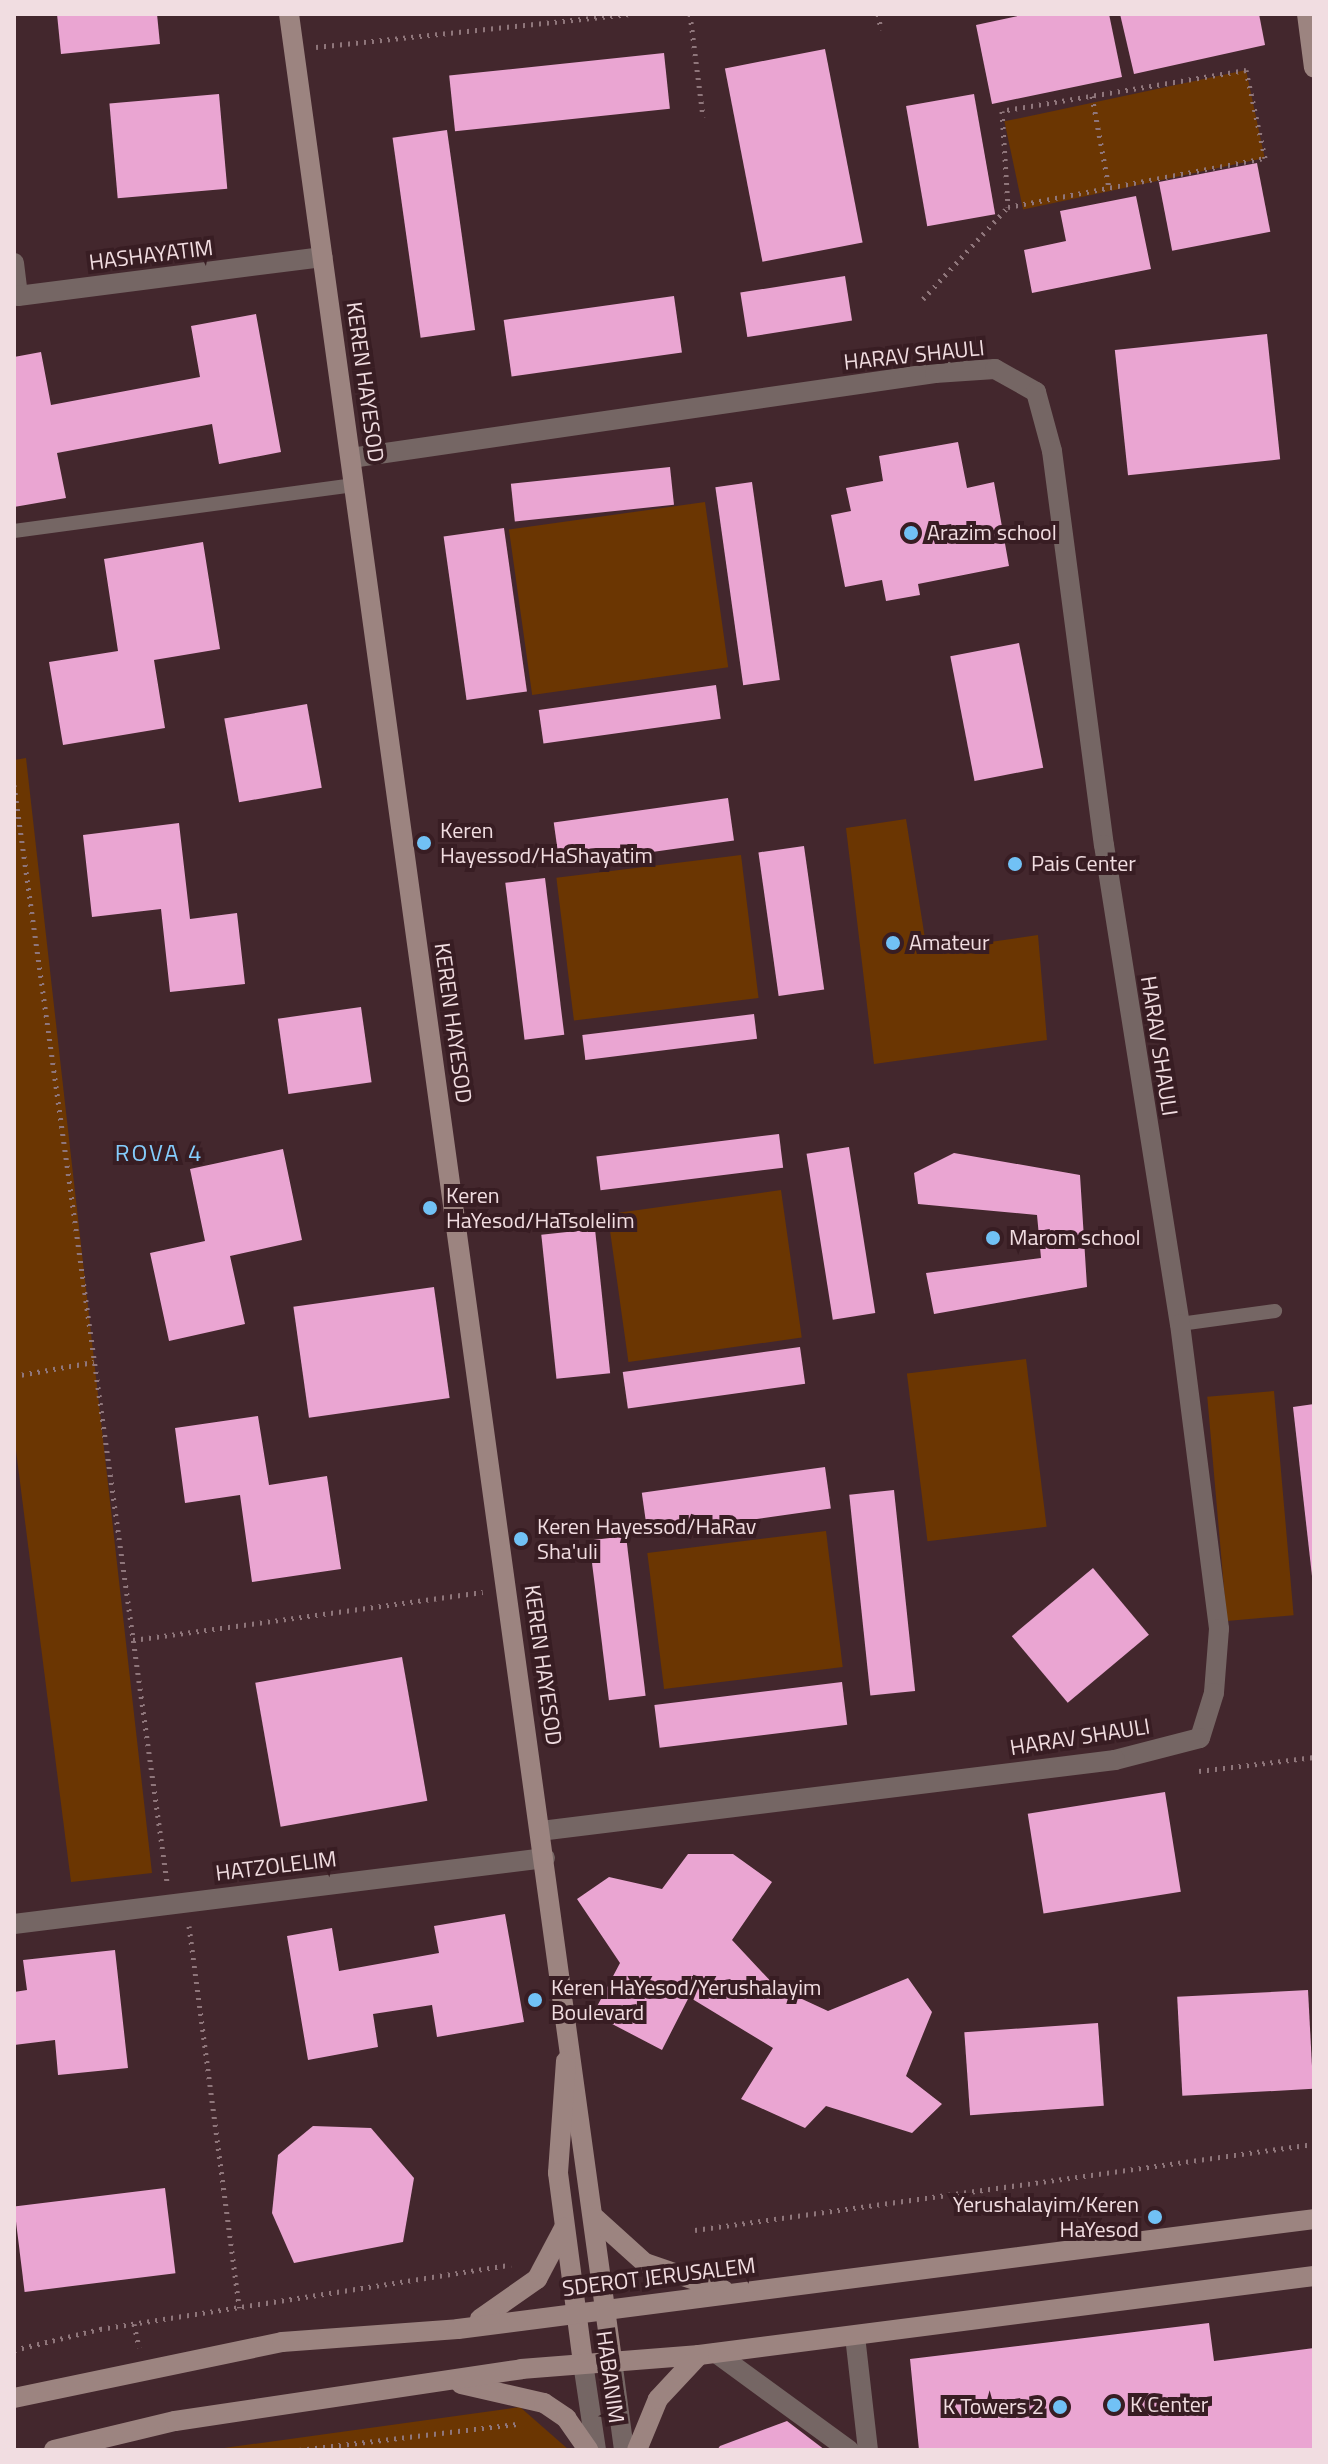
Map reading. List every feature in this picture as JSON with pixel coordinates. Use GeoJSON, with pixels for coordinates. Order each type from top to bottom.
{"type":"FeatureCollection","features":[{"type":"Feature","properties":{"kind":"main road","name":"KEREN HAYESOD"},"geometry":{"type":"LineString","coordinates":[[289,14],[595,2218],[612,2360]]}},
{"type":"Feature","properties":{"kind":"main road"},"geometry":{"type":"LineString","coordinates":[[1307,14],[1314,68]]}},
{"type":"Feature","properties":{"kind":"main road","name":"KEREN HAYESOD"},"geometry":{"type":"LineString","coordinates":[[570,2039],[557,2129],[576,2312]]}},
{"type":"Feature","properties":{"kind":"main road"},"geometry":{"type":"LineString","coordinates":[[595,2218],[645,2263],[728,2292]]}},
{"type":"Feature","properties":{"kind":"main road","name":"SDEROT JERUSALEM"},"geometry":{"type":"LineString","coordinates":[[14,2398],[238,2349],[458,2329],[607,2307],[1314,2219]]}},
{"type":"Feature","properties":{"kind":"main road"},"geometry":{"type":"LineString","coordinates":[[458,2329],[513,2301],[537,2279],[565,2225]]}},
{"type":"Feature","properties":{"kind":"main road"},"geometry":{"type":"LineString","coordinates":[[54,2450],[175,2421],[442,2381],[612,2360],[708,2354],[1314,2276]]}},
{"type":"Feature","properties":{"kind":"main road","name":"HABANIM"},"geometry":{"type":"LineString","coordinates":[[576,2312],[583,2363]]}},
{"type":"Feature","properties":{"kind":"main road"},"geometry":{"type":"LineString","coordinates":[[637,2450],[658,2399],[708,2354]]}},
{"type":"Feature","properties":{"kind":"main road"},"geometry":{"type":"LineString","coordinates":[[442,2381],[513,2392],[566,2418],[588,2450]]}},
{"type":"Feature","properties":{"kind":"street","name":"HASHAYATIM"},"geometry":{"type":"LineString","coordinates":[[14,263],[16,297],[323,257]]}},
{"type":"Feature","properties":{"kind":"street","name":"HARAV SHAULI"},"geometry":{"type":"LineString","coordinates":[[351,458],[935,373],[995,369],[1036,392],[1052,451],[1104,845],[1180,1324],[1219,1629],[1214,1693],[1200,1738],[1115,1760],[541,1831]]}},
{"type":"Feature","properties":{"kind":"street","name":"HATZOLELIM"},"geometry":{"type":"LineString","coordinates":[[14,1924],[545,1858]]}},
{"type":"Feature","properties":{"kind":"street"},"geometry":{"type":"LineString","coordinates":[[855,2336],[868,2450]]}},
{"type":"Feature","properties":{"kind":"street"},"geometry":{"type":"LineString","coordinates":[[708,2354],[849,2450]]}},
{"type":"Feature","properties":{"kind":"street","name":"HABANIM"},"geometry":{"type":"LineString","coordinates":[[612,2360],[624,2450]]}},
{"type":"Feature","properties":{"kind":"street","name":"HABANIM"},"geometry":{"type":"LineString","coordinates":[[583,2363],[596,2450]]}},
{"type":"Feature","properties":{"kind":"lane"},"geometry":{"type":"LineString","coordinates":[[14,531],[354,485]]}},
{"type":"Feature","properties":{"kind":"lane"},"geometry":{"type":"LineString","coordinates":[[1180,1324],[1275,1311]]}},
{"type":"Feature","properties":{"kind":"path"},"geometry":{"type":"LineString","coordinates":[[294,49],[630,14]]}},
{"type":"Feature","properties":{"kind":"path"},"geometry":{"type":"LineString","coordinates":[[690,14],[703,117]]}},
{"type":"Feature","properties":{"kind":"path"},"geometry":{"type":"LineString","coordinates":[[878,14],[881,30]]}},
{"type":"Feature","properties":{"kind":"path"},"geometry":{"type":"LineString","coordinates":[[923,299],[1008,207],[1265,158],[1246,70],[1002,111],[1008,207]]}},
{"type":"Feature","properties":{"kind":"path"},"geometry":{"type":"LineString","coordinates":[[1092,96],[1109,188]]}},
{"type":"Feature","properties":{"kind":"path"},"geometry":{"type":"LineString","coordinates":[[14,785],[133,1640],[178,1902],[239,2308]]}},
{"type":"Feature","properties":{"kind":"path"},"geometry":{"type":"LineString","coordinates":[[14,1376],[94,1362]]}},
{"type":"Feature","properties":{"kind":"path"},"geometry":{"type":"LineString","coordinates":[[133,1640],[508,1589]]}},
{"type":"Feature","properties":{"kind":"path"},"geometry":{"type":"LineString","coordinates":[[1199,1771],[1314,1757]]}},
{"type":"Feature","properties":{"kind":"path"},"geometry":{"type":"LineString","coordinates":[[695,2230],[1314,2144]]}},
{"type":"Feature","properties":{"kind":"path"},"geometry":{"type":"LineString","coordinates":[[14,2350],[239,2308],[510,2265],[537,2279]]}},
{"type":"Feature","properties":{"kind":"path"},"geometry":{"type":"LineString","coordinates":[[299,2450],[566,2418]]}},
{"type":"Feature","properties":{"kind":"shaded area"},"geometry":{"type":"Polygon","coordinates":[[[1246,70],[1265,158],[1023,209],[1004,121],[1246,70]]]}},
{"type":"Feature","properties":{"kind":"shaded area"},"geometry":{"type":"Polygon","coordinates":[[[705,502],[728,667],[532,695],[509,530],[705,502]]]}},
{"type":"Feature","properties":{"kind":"shaded area"},"geometry":{"type":"Polygon","coordinates":[[[26,758],[152,1873],[71,1882],[14,1435],[14,760],[26,758]]]}},
{"type":"Feature","properties":{"kind":"shaded area","name":"Amateur"},"geometry":{"type":"Polygon","coordinates":[[[906,819],[927,951],[1038,935],[1047,1040],[874,1064],[846,828],[906,819]]]}},
{"type":"Feature","properties":{"kind":"shaded area"},"geometry":{"type":"Polygon","coordinates":[[[741,855],[759,998],[574,1021],[556,878],[741,855]]]}},
{"type":"Feature","properties":{"kind":"shaded area"},"geometry":{"type":"Polygon","coordinates":[[[781,1190],[802,1338],[628,1362],[608,1214],[781,1190]]]}},
{"type":"Feature","properties":{"kind":"shaded area"},"geometry":{"type":"Polygon","coordinates":[[[1026,1359],[1047,1527],[927,1541],[907,1374],[1026,1359]]]}},
{"type":"Feature","properties":{"kind":"shaded area"},"geometry":{"type":"Polygon","coordinates":[[[1274,1391],[1294,1615],[1227,1621],[1207,1397],[1274,1391]]]}},
{"type":"Feature","properties":{"kind":"shaded area"},"geometry":{"type":"Polygon","coordinates":[[[826,1531],[843,1667],[664,1689],[647,1553],[826,1531]]]}},
{"type":"Feature","properties":{"kind":"shaded area"},"geometry":{"type":"Polygon","coordinates":[[[520,2407],[569,2450],[210,2450],[520,2407]]]}},
{"type":"Feature","properties":{"kind":"building"},"geometry":{"type":"Polygon","coordinates":[[[57,14],[157,14],[160,44],[61,54],[57,14]]]}},
{"type":"Feature","properties":{"kind":"building"},"geometry":{"type":"Polygon","coordinates":[[[1027,14],[1109,14],[1122,77],[992,104],[976,25],[1027,14]]]}},
{"type":"Feature","properties":{"kind":"building"},"geometry":{"type":"Polygon","coordinates":[[[1120,14],[1259,14],[1265,45],[1134,74],[1120,14]]]}},
{"type":"Feature","properties":{"kind":"building"},"geometry":{"type":"Polygon","coordinates":[[[825,49],[863,242],[762,262],[725,68],[825,49]]]}},
{"type":"Feature","properties":{"kind":"building"},"geometry":{"type":"Polygon","coordinates":[[[664,53],[670,109],[455,131],[449,76],[664,53]]]}},
{"type":"Feature","properties":{"kind":"building"},"geometry":{"type":"Polygon","coordinates":[[[219,94],[227,189],[118,198],[109,104],[219,94]]]}},
{"type":"Feature","properties":{"kind":"building"},"geometry":{"type":"Polygon","coordinates":[[[974,94],[995,214],[927,226],[906,106],[974,94]]]}},
{"type":"Feature","properties":{"kind":"building"},"geometry":{"type":"Polygon","coordinates":[[[447,130],[475,330],[421,338],[393,138],[447,130]]]}},
{"type":"Feature","properties":{"kind":"building"},"geometry":{"type":"Polygon","coordinates":[[[1257,163],[1270,232],[1172,251],[1159,182],[1257,163]]]}},
{"type":"Feature","properties":{"kind":"building"},"geometry":{"type":"Polygon","coordinates":[[[1136,196],[1151,269],[1032,293],[1024,250],[1066,241],[1060,211],[1136,196]]]}},
{"type":"Feature","properties":{"kind":"building"},"geometry":{"type":"Polygon","coordinates":[[[845,276],[852,320],[747,337],[740,293],[845,276]]]}},
{"type":"Feature","properties":{"kind":"building"},"geometry":{"type":"Polygon","coordinates":[[[674,296],[682,352],[512,376],[504,320],[674,296]]]}},
{"type":"Feature","properties":{"kind":"building"},"geometry":{"type":"Polygon","coordinates":[[[256,314],[281,452],[219,464],[212,424],[57,453],[66,498],[14,507],[14,357],[41,352],[51,405],[200,377],[191,326],[256,314]]]}},
{"type":"Feature","properties":{"kind":"building"},"geometry":{"type":"Polygon","coordinates":[[[1267,334],[1280,459],[1128,475],[1115,350],[1267,334]]]}},
{"type":"Feature","properties":{"kind":"building"},"geometry":{"type":"Polygon","coordinates":[[[958,442],[967,488],[994,482],[1009,566],[918,584],[920,595],[886,601],[882,580],[845,587],[831,515],[851,511],[846,488],[883,481],[879,456],[958,442]]]}},
{"type":"Feature","properties":{"kind":"building"},"geometry":{"type":"Polygon","coordinates":[[[670,467],[674,505],[515,522],[511,484],[670,467]]]}},
{"type":"Feature","properties":{"kind":"building"},"geometry":{"type":"Polygon","coordinates":[[[752,482],[780,680],[743,685],[715,487],[752,482]]]}},
{"type":"Feature","properties":{"kind":"building"},"geometry":{"type":"Polygon","coordinates":[[[504,528],[527,691],[467,700],[444,536],[504,528]]]}},
{"type":"Feature","properties":{"kind":"building"},"geometry":{"type":"Polygon","coordinates":[[[203,542],[220,649],[154,660],[165,728],[63,745],[49,662],[118,651],[104,559],[203,542]]]}},
{"type":"Feature","properties":{"kind":"building"},"geometry":{"type":"Polygon","coordinates":[[[1019,643],[1043,768],[975,781],[950,656],[1019,643]]]}},
{"type":"Feature","properties":{"kind":"building"},"geometry":{"type":"Polygon","coordinates":[[[716,685],[721,719],[543,744],[539,710],[716,685]]]}},
{"type":"Feature","properties":{"kind":"building"},"geometry":{"type":"Polygon","coordinates":[[[307,704],[322,788],[239,802],[224,719],[307,704]]]}},
{"type":"Feature","properties":{"kind":"building"},"geometry":{"type":"Polygon","coordinates":[[[728,798],[734,841],[560,865],[554,822],[728,798]]]}},
{"type":"Feature","properties":{"kind":"building"},"geometry":{"type":"Polygon","coordinates":[[[179,823],[190,919],[237,913],[245,984],[170,992],[161,909],[92,917],[83,835],[179,823]]]}},
{"type":"Feature","properties":{"kind":"building"},"geometry":{"type":"Polygon","coordinates":[[[804,846],[824,990],[779,996],[758,852],[804,846]]]}},
{"type":"Feature","properties":{"kind":"building"},"geometry":{"type":"Polygon","coordinates":[[[545,878],[564,1035],[525,1040],[505,883],[545,878]]]}},
{"type":"Feature","properties":{"kind":"building"},"geometry":{"type":"Polygon","coordinates":[[[361,1007],[372,1082],[288,1094],[278,1019],[361,1007]]]}},
{"type":"Feature","properties":{"kind":"building"},"geometry":{"type":"Polygon","coordinates":[[[754,1014],[757,1039],[585,1060],[582,1035],[754,1014]]]}},
{"type":"Feature","properties":{"kind":"building"},"geometry":{"type":"Polygon","coordinates":[[[779,1134],[783,1168],[601,1190],[596,1156],[779,1134]]]}},
{"type":"Feature","properties":{"kind":"building"},"geometry":{"type":"Polygon","coordinates":[[[849,1147],[875,1313],[833,1320],[807,1154],[849,1147]]]}},
{"type":"Feature","properties":{"kind":"building"},"geometry":{"type":"Polygon","coordinates":[[[283,1149],[302,1240],[230,1256],[245,1324],[169,1341],[150,1253],[205,1241],[190,1169],[283,1149]]]}},
{"type":"Feature","properties":{"kind":"building"},"geometry":{"type":"Polygon","coordinates":[[[954,1153],[1080,1175],[1087,1287],[934,1314],[926,1273],[1041,1258],[1037,1215],[918,1204],[914,1173],[954,1153]]]}},
{"type":"Feature","properties":{"kind":"building"},"geometry":{"type":"Polygon","coordinates":[[[595,1229],[610,1373],[556,1379],[541,1235],[595,1229]]]}},
{"type":"Feature","properties":{"kind":"building"},"geometry":{"type":"Polygon","coordinates":[[[434,1287],[450,1398],[309,1418],[293,1307],[434,1287]]]}},
{"type":"Feature","properties":{"kind":"building"},"geometry":{"type":"Polygon","coordinates":[[[800,1347],[805,1384],[628,1409],[623,1372],[800,1347]]]}},
{"type":"Feature","properties":{"kind":"building"},"geometry":{"type":"Polygon","coordinates":[[[1314,1404],[1314,1576],[1312,1576],[1293,1407],[1314,1404]]]}},
{"type":"Feature","properties":{"kind":"building"},"geometry":{"type":"Polygon","coordinates":[[[258,1416],[269,1485],[327,1476],[341,1569],[252,1582],[240,1495],[185,1503],[175,1428],[258,1416]]]}},
{"type":"Feature","properties":{"kind":"building"},"geometry":{"type":"Polygon","coordinates":[[[825,1467],[831,1509],[648,1534],[642,1493],[825,1467]]]}},
{"type":"Feature","properties":{"kind":"building"},"geometry":{"type":"Polygon","coordinates":[[[894,1490],[915,1691],[870,1696],[849,1495],[894,1490]]]}},
{"type":"Feature","properties":{"kind":"building"},"geometry":{"type":"Polygon","coordinates":[[[626,1536],[646,1696],[609,1700],[589,1541],[626,1536]]]}},
{"type":"Feature","properties":{"kind":"building"},"geometry":{"type":"Polygon","coordinates":[[[1093,1568],[1149,1635],[1068,1703],[1012,1636],[1093,1568]]]}},
{"type":"Feature","properties":{"kind":"building"},"geometry":{"type":"Polygon","coordinates":[[[402,1657],[427,1801],[281,1827],[255,1683],[402,1657]]]}},
{"type":"Feature","properties":{"kind":"building"},"geometry":{"type":"Polygon","coordinates":[[[842,1682],[847,1725],[660,1748],[654,1705],[842,1682]]]}},
{"type":"Feature","properties":{"kind":"building"},"geometry":{"type":"Polygon","coordinates":[[[1165,1792],[1181,1892],[1044,1914],[1028,1814],[1165,1792]]]}},
{"type":"Feature","properties":{"kind":"building"},"geometry":{"type":"Polygon","coordinates":[[[688,1854],[733,1854],[772,1882],[732,1940],[776,1987],[828,2011],[908,1978],[932,2012],[906,2076],[942,2104],[912,2133],[826,2106],[805,2128],[741,2099],[773,2048],[689,1997],[662,2050],[593,2014],[620,1963],[577,1899],[609,1877],[662,1889],[688,1854]]]}},
{"type":"Feature","properties":{"kind":"building"},"geometry":{"type":"Polygon","coordinates":[[[505,1914],[524,2022],[437,2037],[432,2005],[373,2014],[378,2047],[308,2060],[287,1936],[332,1928],[339,1971],[439,1953],[434,1926],[505,1914]]]}},
{"type":"Feature","properties":{"kind":"building"},"geometry":{"type":"Polygon","coordinates":[[[115,1950],[128,2068],[58,2075],[55,2040],[14,2045],[14,1992],[27,1990],[23,1960],[115,1950]]]}},
{"type":"Feature","properties":{"kind":"building"},"geometry":{"type":"Polygon","coordinates":[[[1308,1990],[1313,2089],[1182,2096],[1177,1997],[1308,1990]]]}},
{"type":"Feature","properties":{"kind":"building"},"geometry":{"type":"Polygon","coordinates":[[[1098,2023],[1104,2106],[970,2115],[964,2032],[1098,2023]]]}},
{"type":"Feature","properties":{"kind":"building"},"geometry":{"type":"Polygon","coordinates":[[[313,2126],[371,2128],[414,2178],[403,2242],[294,2263],[272,2213],[278,2155],[313,2126]]]}},
{"type":"Feature","properties":{"kind":"building"},"geometry":{"type":"Polygon","coordinates":[[[165,2188],[175,2273],[25,2292],[14,2207],[165,2188]]]}},
{"type":"Feature","properties":{"kind":"building","name":"K Center"},"geometry":{"type":"Polygon","coordinates":[[[1209,2323],[1214,2361],[1314,2348],[1314,2450],[919,2450],[910,2359],[1209,2323]]]}},
{"type":"Feature","properties":{"kind":"building"},"geometry":{"type":"Polygon","coordinates":[[[787,2421],[825,2450],[717,2450],[720,2446],[787,2421]]]}},
{"type":"Feature","properties":{"kind":"place","name":"Arazim school"},"geometry":{"type":"Point","coordinates":[911,533]}},
{"type":"Feature","properties":{"kind":"place","name":"Keren Hayessod/HaShayatim"},"geometry":{"type":"Point","coordinates":[424,843]}},
{"type":"Feature","properties":{"kind":"place","name":"Pais Center"},"geometry":{"type":"Point","coordinates":[1015,864]}},
{"type":"Feature","properties":{"kind":"place","name":"Amateur"},"geometry":{"type":"Point","coordinates":[893,943]}},
{"type":"Feature","properties":{"kind":"place","name":"Keren HaYesod/HaTsolelim"},"geometry":{"type":"Point","coordinates":[430,1208]}},
{"type":"Feature","properties":{"kind":"place","name":"Marom school"},"geometry":{"type":"Point","coordinates":[993,1238]}},
{"type":"Feature","properties":{"kind":"place","name":"Keren Hayessod/HaRav Sha'uli"},"geometry":{"type":"Point","coordinates":[521,1539]}},
{"type":"Feature","properties":{"kind":"place","name":"Keren HaYesod/Yerushalayim Boulevard"},"geometry":{"type":"Point","coordinates":[535,2000]}},
{"type":"Feature","properties":{"kind":"place","name":"Yerushalayim/Keren HaYesod"},"geometry":{"type":"Point","coordinates":[1155,2217]}},
{"type":"Feature","properties":{"kind":"place","name":"K Center"},"geometry":{"type":"Point","coordinates":[1114,2405]}},
{"type":"Feature","properties":{"kind":"place","name":"K Towers 2"},"geometry":{"type":"Point","coordinates":[1060,2407]}},
{"type":"Feature","properties":{"kind":"district","name":"ROVA 4"},"geometry":{"type":"Point","coordinates":[159,1153]}}]}
